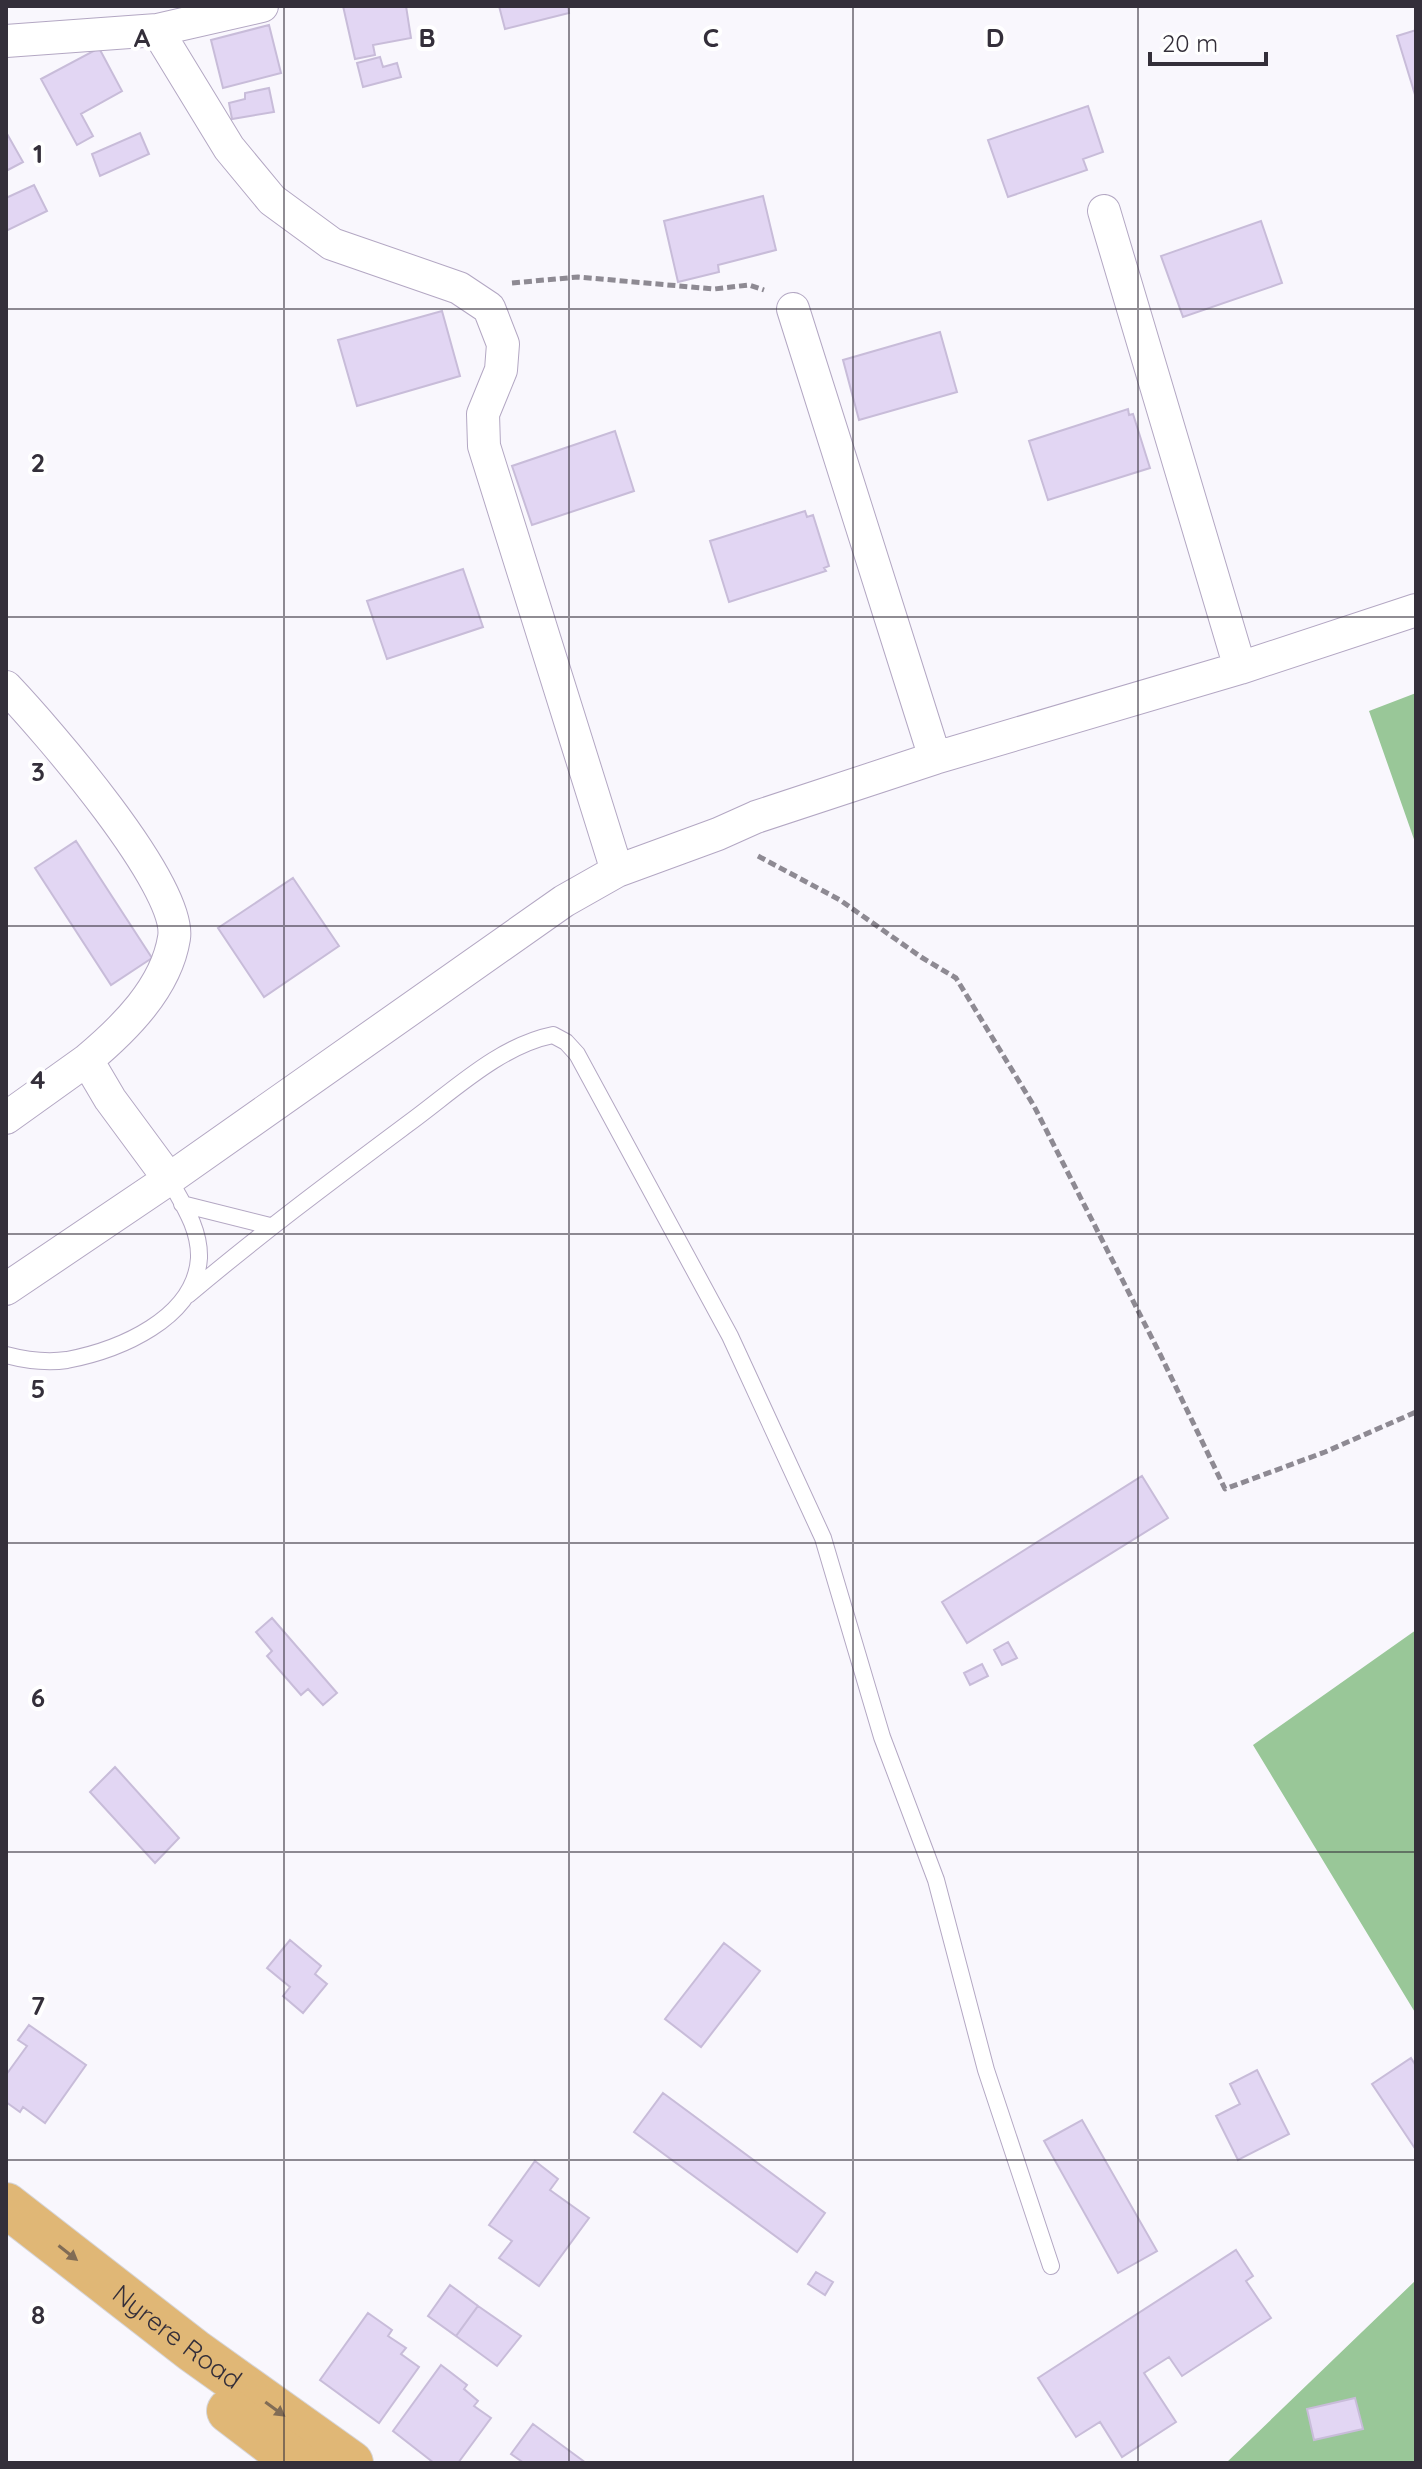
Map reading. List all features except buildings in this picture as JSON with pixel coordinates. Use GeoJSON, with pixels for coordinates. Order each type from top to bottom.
{"type":"FeatureCollection","features":[{"type":"Feature","properties":{"kind":"main road","name":"Nyrere Road"},"geometry":{"type":"LineString","coordinates":[[6,2205],[194,2351],[351,2463]]}},
{"type":"Feature","properties":{"kind":"main road","name":"Nyrere Road"},"geometry":{"type":"LineString","coordinates":[[6,2242],[297,2463]]}},
{"type":"Feature","properties":{"kind":"street"},"geometry":{"type":"LineString","coordinates":[[6,41],[157,30],[262,6]]}},
{"type":"Feature","properties":{"kind":"street"},"geometry":{"type":"LineString","coordinates":[[157,30],[229,148],[272,200],[332,244],[459,288],[489,308],[503,344],[501,370],[483,414],[484,446],[617,871]]}},
{"type":"Feature","properties":{"kind":"street"},"geometry":{"type":"LineString","coordinates":[[1104,211],[1240,668]]}},
{"type":"Feature","properties":{"kind":"street"},"geometry":{"type":"LineString","coordinates":[[793,309],[935,758]]}},
{"type":"Feature","properties":{"kind":"street"},"geometry":{"type":"LineString","coordinates":[[6,1289],[175,1191],[564,901],[617,871],[756,817],[935,758],[1240,668],[1416,610]]}},
{"type":"Feature","properties":{"kind":"street"},"geometry":{"type":"LineString","coordinates":[[6,687],[31,713],[124,830],[168,900],[175,935],[165,969],[124,1029],[87,1060],[6,1118]]}},
{"type":"Feature","properties":{"kind":"street"},"geometry":{"type":"LineString","coordinates":[[87,1060],[110,1099],[175,1191]]}},
{"type":"Feature","properties":{"kind":"lane"},"geometry":{"type":"LineString","coordinates":[[6,1355],[27,1360],[64,1360],[106,1349],[168,1317],[188,1295],[270,1226],[483,1069],[532,1040],[553,1035],[566,1042],[577,1054],[730,1336],[823,1538],[882,1737],[936,1880],[986,2070],[1051,2266]]}},
{"type":"Feature","properties":{"kind":"lane"},"geometry":{"type":"LineString","coordinates":[[175,1191],[270,1226]]}},
{"type":"Feature","properties":{"kind":"lane"},"geometry":{"type":"LineString","coordinates":[[175,1191],[194,1224],[199,1258],[188,1295]]}},
{"type":"Feature","properties":{"kind":"path"},"geometry":{"type":"LineString","coordinates":[[459,288],[578,277],[714,289],[749,285],[762,289],[793,309]]}},
{"type":"Feature","properties":{"kind":"path"},"geometry":{"type":"LineString","coordinates":[[718,834],[840,900],[956,978],[1034,1106],[1225,1489],[1325,1452],[1416,1412]]}},
{"type":"Feature","properties":{"kind":"green space"},"geometry":{"type":"Polygon","coordinates":[[[1416,693],[1416,845],[1369,711],[1416,693]]]}},
{"type":"Feature","properties":{"kind":"green space"},"geometry":{"type":"Polygon","coordinates":[[[1416,1630],[1416,2014],[1253,1745],[1416,1630]]]}},
{"type":"Feature","properties":{"kind":"green space"},"geometry":{"type":"Polygon","coordinates":[[[1416,2280],[1416,2463],[1226,2463],[1416,2280]]]}}]}
